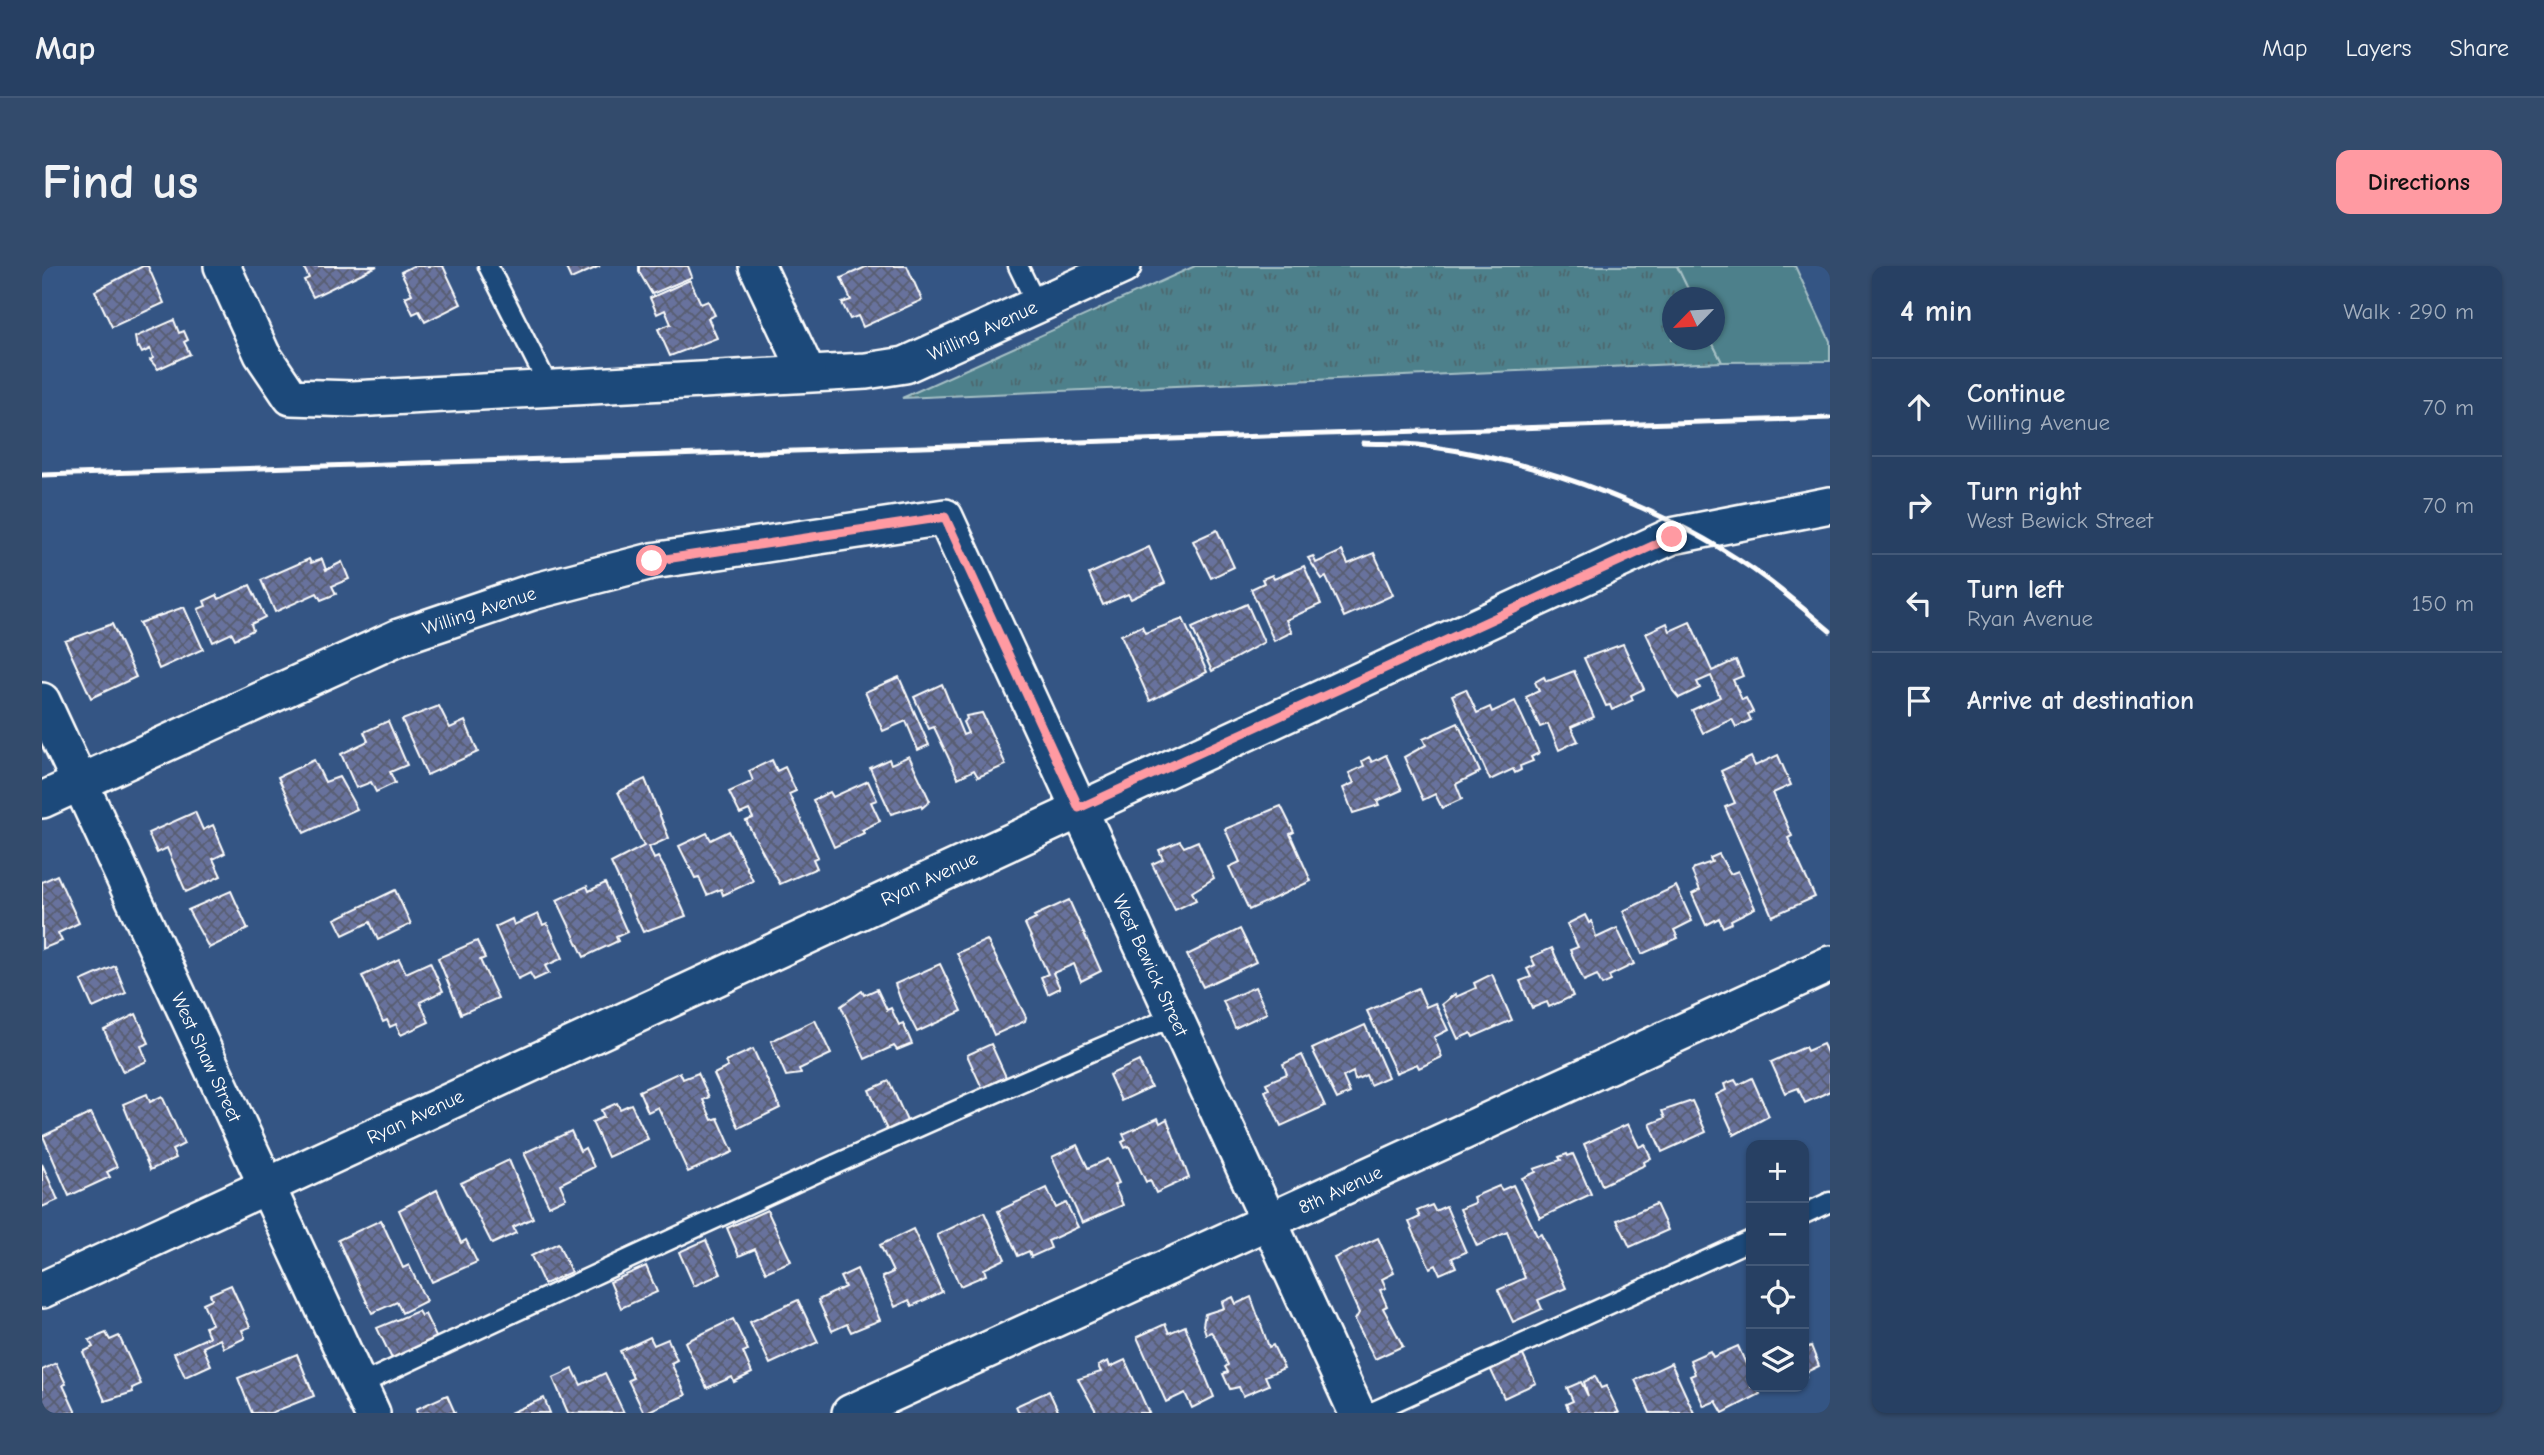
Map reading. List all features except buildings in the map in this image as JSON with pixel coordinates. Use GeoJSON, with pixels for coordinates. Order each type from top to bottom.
{"type":"FeatureCollection","features":[{"type":"Feature","properties":{"kind":"street","name":"Willing Avenue"},"geometry":{"type":"LineString","coordinates":[[222,266],[262,354],[291,397],[353,398],[807,372],[866,371],[905,366],[1123,266]]}},
{"type":"Feature","properties":{"kind":"street"},"geometry":{"type":"LineString","coordinates":[[757,266],[807,372]]}},
{"type":"Feature","properties":{"kind":"street","name":"Ryan Avenue"},"geometry":{"type":"LineString","coordinates":[[42,1290],[1079,808],[1672,537],[1830,505]]}},
{"type":"Feature","properties":{"kind":"street","name":"Willing Avenue"},"geometry":{"type":"LineString","coordinates":[[42,800],[399,637],[532,592],[652,561],[945,517]]}},
{"type":"Feature","properties":{"kind":"street","name":"West Bewick Street"},"geometry":{"type":"LineString","coordinates":[[945,517],[1357,1413]]}},
{"type":"Feature","properties":{"kind":"street","name":"West Shaw Street"},"geometry":{"type":"LineString","coordinates":[[42,701],[366,1399]]}},
{"type":"Feature","properties":{"kind":"street","name":"8th Avenue"},"geometry":{"type":"LineString","coordinates":[[850,1413],[1830,964]]}},
{"type":"Feature","properties":{"kind":"lane"},"geometry":{"type":"LineString","coordinates":[[488,266],[549,387]]}},
{"type":"Feature","properties":{"kind":"lane"},"geometry":{"type":"LineString","coordinates":[[1018,266],[1037,305]]}},
{"type":"Feature","properties":{"kind":"lane"},"geometry":{"type":"LineString","coordinates":[[366,1399],[771,1192],[986,1095],[1175,1016]]}},
{"type":"Feature","properties":{"kind":"lane"},"geometry":{"type":"LineString","coordinates":[[1809,1212],[1830,1202]]}},
{"type":"Feature","properties":{"kind":"lane"},"geometry":{"type":"LineString","coordinates":[[1370,1413],[1746,1242]]}},
{"type":"Feature","properties":{"kind":"green space"},"geometry":{"type":"Polygon","coordinates":[[[1195,266],[1677,266],[1687,287],[1662,287],[1662,350],[1716,350],[1722,362],[902,398],[1195,266]]]}},
{"type":"Feature","properties":{"kind":"green space"},"geometry":{"type":"Polygon","coordinates":[[[1677,266],[1795,266],[1830,341],[1830,361],[1722,362],[1716,350],[1725,350],[1725,287],[1687,287],[1677,266]]]}},
{"type":"Feature","properties":{"kind":"railway"},"geometry":{"type":"LineString","coordinates":[[42,475],[1830,418]]}},
{"type":"Feature","properties":{"kind":"railway"},"geometry":{"type":"LineString","coordinates":[[1363,443],[1418,445],[1470,453],[1561,477],[1606,493],[1650,511],[1732,556],[1769,581],[1830,631]]}},
{"type":"Feature","properties":{"kind":"route"},"geometry":{"type":"LineString","coordinates":[[652,561],[877,525],[945,517],[1079,808],[1672,537]]}}]}
